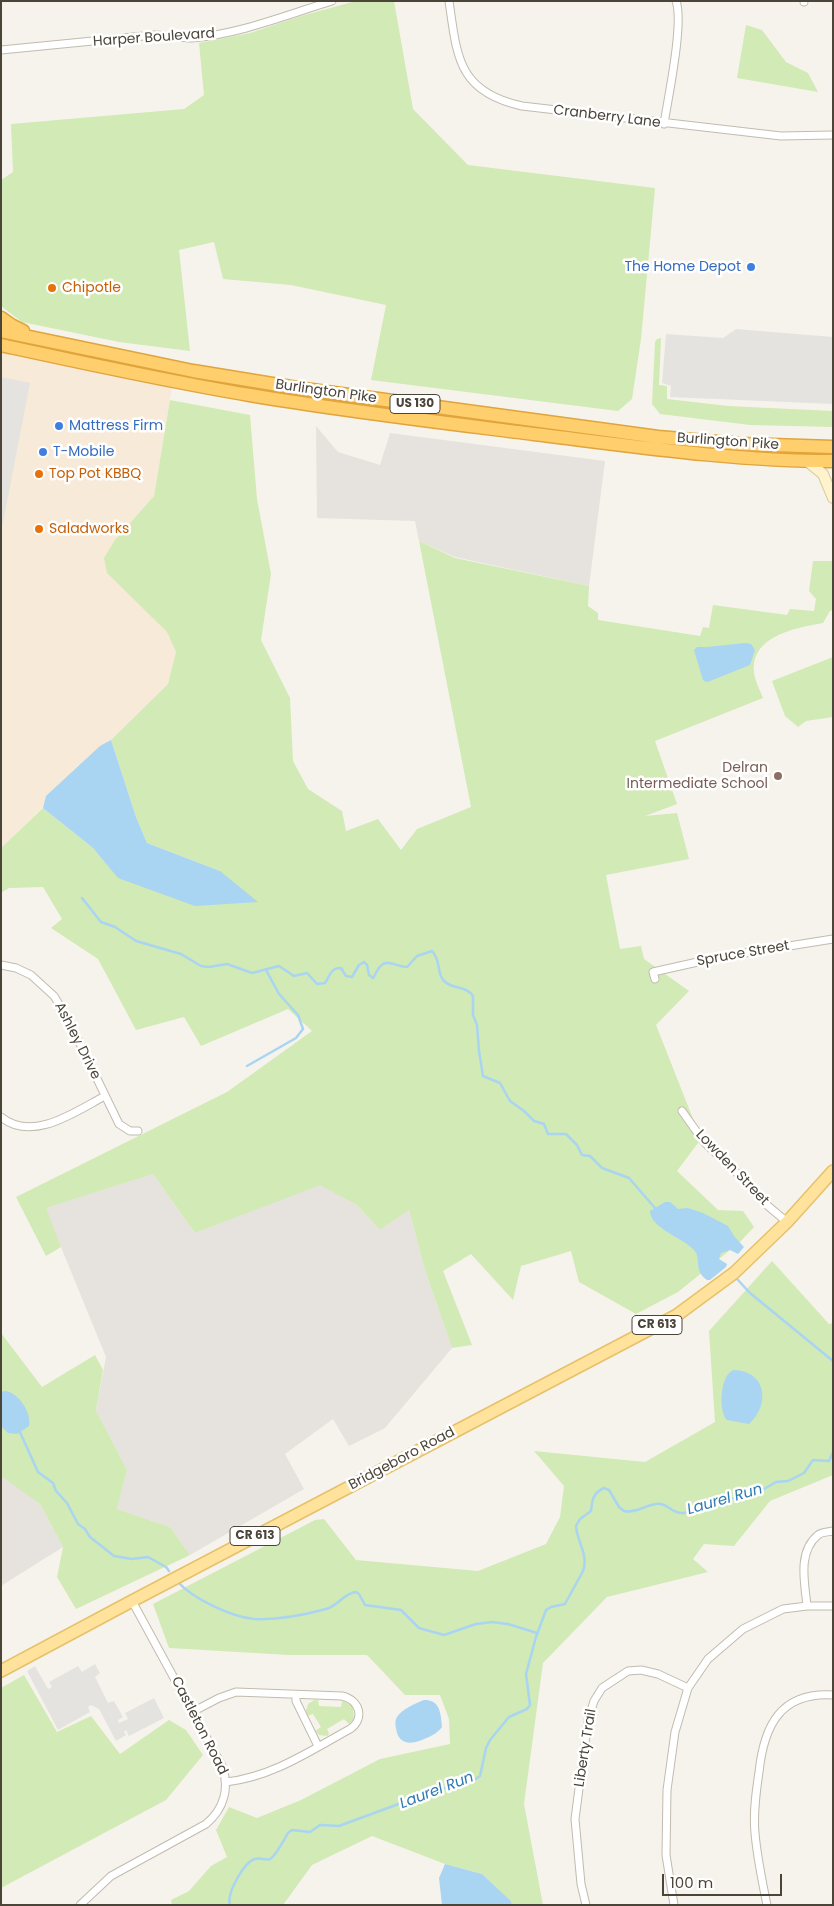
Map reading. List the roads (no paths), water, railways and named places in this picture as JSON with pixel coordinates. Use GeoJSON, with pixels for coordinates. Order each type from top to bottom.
{"type":"FeatureCollection","features":[{"type":"Feature","properties":{"kind":"highway"},"geometry":{"type":"LineString","coordinates":[[1,318],[39,339]]}},
{"type":"Feature","properties":{"kind":"highway","name":"Burlington Pike"},"geometry":{"type":"LineString","coordinates":[[1,330],[193,371],[297,388],[658,437],[741,444],[833,447]]}},
{"type":"Feature","properties":{"kind":"highway","name":"Burlington Pike"},"geometry":{"type":"LineString","coordinates":[[1,345],[173,381],[367,413],[676,452],[741,458],[833,461]]}},
{"type":"Feature","properties":{"kind":"highway"},"geometry":{"type":"LineString","coordinates":[[807,461],[833,465]]}},
{"type":"Feature","properties":{"kind":"main road","name":"CR 613"},"geometry":{"type":"LineString","coordinates":[[787,1222],[833,1171]]}},
{"type":"Feature","properties":{"kind":"main road","name":"Bridgeboro Road"},"geometry":{"type":"LineString","coordinates":[[1,1671],[677,1315],[734,1273],[787,1222]]}},
{"type":"Feature","properties":{"kind":"street","name":"Harper Boulevard"},"geometry":{"type":"LineString","coordinates":[[1,50],[154,35],[190,38],[206,36],[238,30],[332,1]]}},
{"type":"Feature","properties":{"kind":"street","name":"Cranberry Lane"},"geometry":{"type":"LineString","coordinates":[[449,1],[454,44],[462,66],[476,84],[492,97],[501,101],[522,106],[664,124],[780,136],[833,135]]}},
{"type":"Feature","properties":{"kind":"street"},"geometry":{"type":"LineString","coordinates":[[664,124],[676,39],[678,15],[676,1]]}},
{"type":"Feature","properties":{"kind":"street"},"geometry":{"type":"LineString","coordinates":[[807,461],[824,474],[833,498]]}},
{"type":"Feature","properties":{"kind":"street","name":"Spruce Street"},"geometry":{"type":"LineString","coordinates":[[654,976],[720,957],[833,939]]}},
{"type":"Feature","properties":{"kind":"street","name":"Ashley Drive"},"geometry":{"type":"LineString","coordinates":[[1,965],[16,968],[31,975],[54,996],[68,1019],[119,1124],[130,1131],[138,1131]]}},
{"type":"Feature","properties":{"kind":"street"},"geometry":{"type":"LineString","coordinates":[[2,1118],[23,1126],[44,1126],[64,1118],[105,1096]]}},
{"type":"Feature","properties":{"kind":"street","name":"Lowden Street"},"geometry":{"type":"LineString","coordinates":[[682,1111],[704,1142],[768,1206],[787,1222]]}},
{"type":"Feature","properties":{"kind":"street"},"geometry":{"type":"LineString","coordinates":[[807,1606],[803,1564],[810,1545],[819,1534],[833,1531]]}},
{"type":"Feature","properties":{"kind":"street","name":"Castleton Road"},"geometry":{"type":"LineString","coordinates":[[80,1905],[111,1876],[206,1824],[213,1818],[221,1806],[226,1793],[226,1782],[222,1766],[132,1601]]}},
{"type":"Feature","properties":{"kind":"street"},"geometry":{"type":"LineString","coordinates":[[674,1905],[666,1855],[667,1790],[675,1732],[688,1688],[708,1659],[743,1629],[783,1609],[807,1606],[833,1606]]}},
{"type":"Feature","properties":{"kind":"street","name":"Liberty Trail"},"geometry":{"type":"LineString","coordinates":[[586,1905],[580,1884],[576,1819],[588,1720],[594,1701],[602,1688],[628,1671],[642,1670],[658,1674],[688,1688]]}},
{"type":"Feature","properties":{"kind":"street"},"geometry":{"type":"LineString","coordinates":[[194,1712],[219,1698],[236,1692],[346,1697],[358,1706],[359,1718],[356,1725],[259,1776],[226,1782]]}},
{"type":"Feature","properties":{"kind":"street"},"geometry":{"type":"LineString","coordinates":[[767,1905],[759,1867],[755,1832],[755,1801],[763,1745],[769,1728],[780,1712],[795,1700],[811,1695],[833,1695]]}},
{"type":"Feature","properties":{"kind":"street"},"geometry":{"type":"LineString","coordinates":[[296,1696],[296,1701],[318,1746]]}},
{"type":"Feature","properties":{"kind":"water"},"geometry":{"type":"Polygon","coordinates":[[[751,644],[755,650],[750,665],[710,681],[706,682],[703,680],[694,650],[697,647],[751,644]]]}},
{"type":"Feature","properties":{"kind":"water"},"geometry":{"type":"Polygon","coordinates":[[[111,740],[136,817],[147,843],[220,871],[258,902],[195,906],[118,878],[93,848],[43,808],[46,796],[100,746],[111,740]]]}},
{"type":"Feature","properties":{"kind":"water"},"geometry":{"type":"Polygon","coordinates":[[[665,1202],[670,1202],[678,1209],[688,1208],[703,1213],[728,1226],[744,1247],[738,1254],[730,1250],[721,1253],[719,1259],[727,1264],[726,1267],[710,1280],[707,1280],[700,1272],[696,1252],[661,1228],[651,1217],[650,1211],[665,1202]]]}},
{"type":"Feature","properties":{"kind":"water"},"geometry":{"type":"Polygon","coordinates":[[[734,1370],[753,1376],[759,1382],[762,1390],[760,1407],[756,1416],[749,1424],[727,1420],[722,1409],[723,1385],[729,1373],[734,1370]]]}},
{"type":"Feature","properties":{"kind":"water"},"geometry":{"type":"Polygon","coordinates":[[[4,1391],[19,1399],[28,1415],[29,1426],[17,1434],[8,1433],[1,1426],[1,1393],[4,1391]]]}},
{"type":"Feature","properties":{"kind":"water"},"geometry":{"type":"Polygon","coordinates":[[[424,1700],[433,1702],[439,1708],[442,1727],[422,1740],[405,1742],[397,1733],[396,1718],[405,1709],[424,1700]]]}},
{"type":"Feature","properties":{"kind":"water"},"geometry":{"type":"Polygon","coordinates":[[[445,1864],[482,1874],[511,1901],[512,1905],[442,1905],[439,1878],[445,1864]]]}},
{"type":"Feature","properties":{"kind":"waterway"},"geometry":{"type":"LineString","coordinates":[[82,898],[101,922],[115,927],[136,941],[181,954],[201,966],[209,967],[227,964],[252,973],[279,966],[294,976],[307,973],[317,984],[325,983],[331,972],[338,968],[341,968],[346,976],[352,977],[359,965],[364,962],[367,965],[369,975],[373,978],[378,969],[385,963],[407,967],[417,956],[432,951],[437,959],[440,974],[444,981],[451,986],[467,990],[473,996],[473,1015],[477,1025],[483,1076],[500,1083],[510,1101],[534,1121],[544,1124],[548,1134],[566,1134],[577,1145],[582,1155],[590,1156],[602,1168],[629,1178],[655,1208]]}},
{"type":"Feature","properties":{"kind":"waterway"},"geometry":{"type":"LineString","coordinates":[[247,1066],[296,1038],[303,1029],[298,1015],[279,994],[266,970]]}},
{"type":"Feature","properties":{"kind":"waterway"},"geometry":{"type":"LineString","coordinates":[[737,1279],[750,1293],[833,1361]]}},
{"type":"Feature","properties":{"kind":"waterway"},"geometry":{"type":"LineString","coordinates":[[19,1430],[38,1472],[53,1483],[56,1491],[67,1503],[78,1524],[85,1529],[90,1537],[114,1556],[132,1559],[148,1557],[166,1567],[169,1571]]}},
{"type":"Feature","properties":{"kind":"waterway","name":"Laurel Run"},"geometry":{"type":"LineString","coordinates":[[230,1905],[229,1900],[233,1886],[241,1872],[255,1859],[272,1858],[288,1833],[292,1830],[310,1832],[320,1825],[339,1826],[431,1792],[474,1780],[480,1776],[486,1748],[490,1740],[509,1717],[527,1709],[530,1705],[526,1674],[536,1637],[546,1610],[565,1604],[583,1571],[585,1559],[576,1526],[580,1519],[591,1511],[597,1492],[604,1488],[609,1490],[619,1507],[624,1511],[634,1511],[661,1504],[677,1512],[684,1513],[764,1489],[776,1482],[788,1481],[804,1473],[813,1460],[829,1461],[833,1452]]}},
{"type":"Feature","properties":{"kind":"waterway"},"geometry":{"type":"LineString","coordinates":[[178,1582],[203,1601],[245,1618],[272,1619],[309,1613],[326,1609],[356,1592],[365,1605],[401,1610],[419,1628],[444,1635],[476,1624],[492,1622],[508,1624],[537,1633]]}},
{"type":"Feature","properties":{"kind":"place","name":"The Home Depot"},"geometry":{"type":"Point","coordinates":[751,267]}},
{"type":"Feature","properties":{"kind":"place","name":"Chipotle"},"geometry":{"type":"Point","coordinates":[52,288]}},
{"type":"Feature","properties":{"kind":"place","name":"Mattress Firm"},"geometry":{"type":"Point","coordinates":[59,426]}},
{"type":"Feature","properties":{"kind":"place","name":"T-Mobile"},"geometry":{"type":"Point","coordinates":[43,452]}},
{"type":"Feature","properties":{"kind":"place","name":"Top Pot KBBQ"},"geometry":{"type":"Point","coordinates":[39,474]}},
{"type":"Feature","properties":{"kind":"place","name":"Saladworks"},"geometry":{"type":"Point","coordinates":[39,529]}},
{"type":"Feature","properties":{"kind":"place","name":"Delran Intermediate School"},"geometry":{"type":"Point","coordinates":[778,776]}}]}
